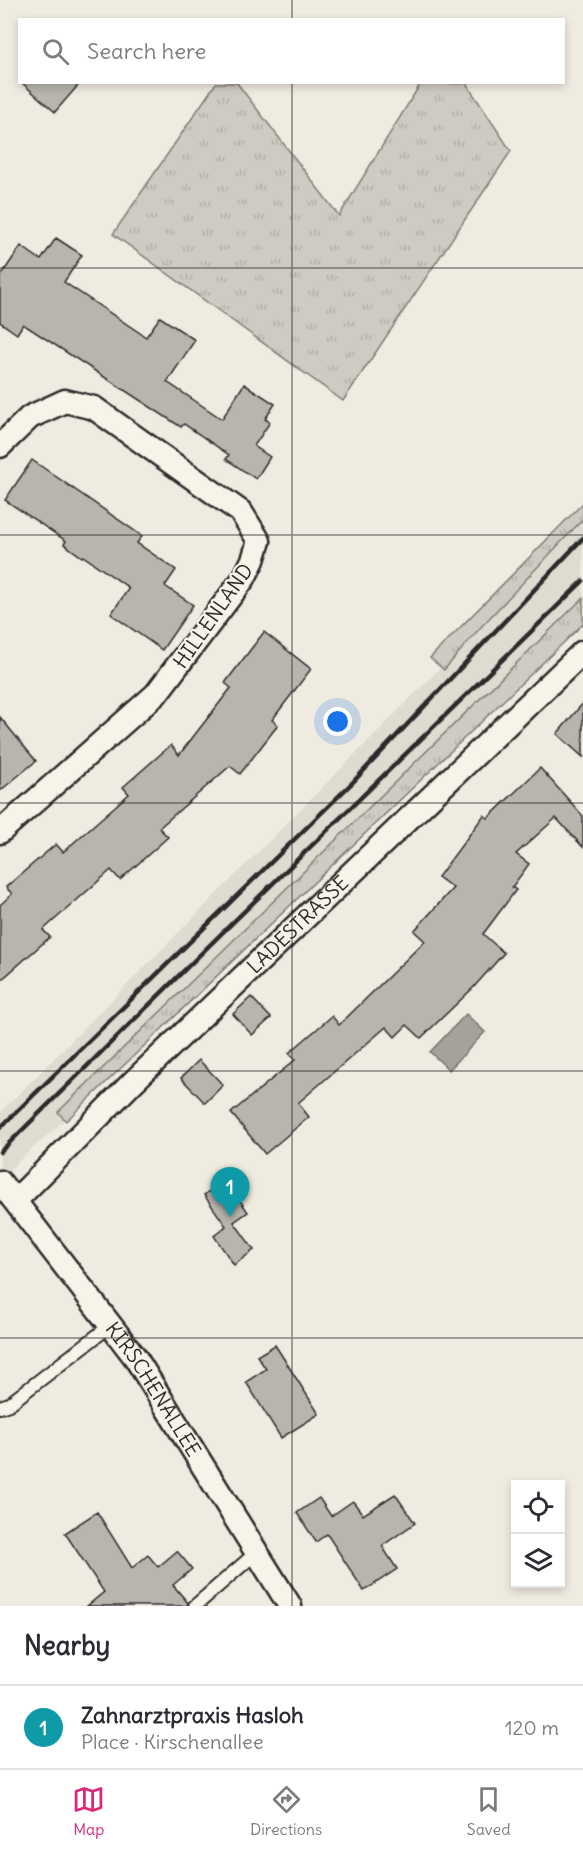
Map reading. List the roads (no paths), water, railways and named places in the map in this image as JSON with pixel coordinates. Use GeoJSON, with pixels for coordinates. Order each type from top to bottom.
{"type":"FeatureCollection","features":[{"type":"Feature","properties":{"kind":"street","name":"HILLENLAND"},"geometry":{"type":"LineString","coordinates":[[0,446],[30,417],[65,401],[94,408],[241,512],[259,541],[244,578],[156,694],[0,832]]}},
{"type":"Feature","properties":{"kind":"street","name":"LADESTRASSE"},"geometry":{"type":"LineString","coordinates":[[16,1200],[134,1082],[583,652]]}},
{"type":"Feature","properties":{"kind":"street","name":"KIRSCHENALLEE"},"geometry":{"type":"LineString","coordinates":[[0,1182],[135,1357],[290,1606]]}},
{"type":"Feature","properties":{"kind":"lane"},"geometry":{"type":"LineString","coordinates":[[0,1407],[9,1404],[111,1325]]}},
{"type":"Feature","properties":{"kind":"lane"},"geometry":{"type":"LineString","coordinates":[[195,1606],[257,1552]]}},
{"type":"Feature","properties":{"kind":"railway"},"geometry":{"type":"LineString","coordinates":[[0,1128],[353,782],[583,538]]}},
{"type":"Feature","properties":{"kind":"railway"},"geometry":{"type":"LineString","coordinates":[[0,1152],[583,581]]}},
{"type":"Feature","properties":{"kind":"place","name":"Zahnarztpraxis Hasloh"},"geometry":{"type":"Point","coordinates":[230,1217]}}]}
